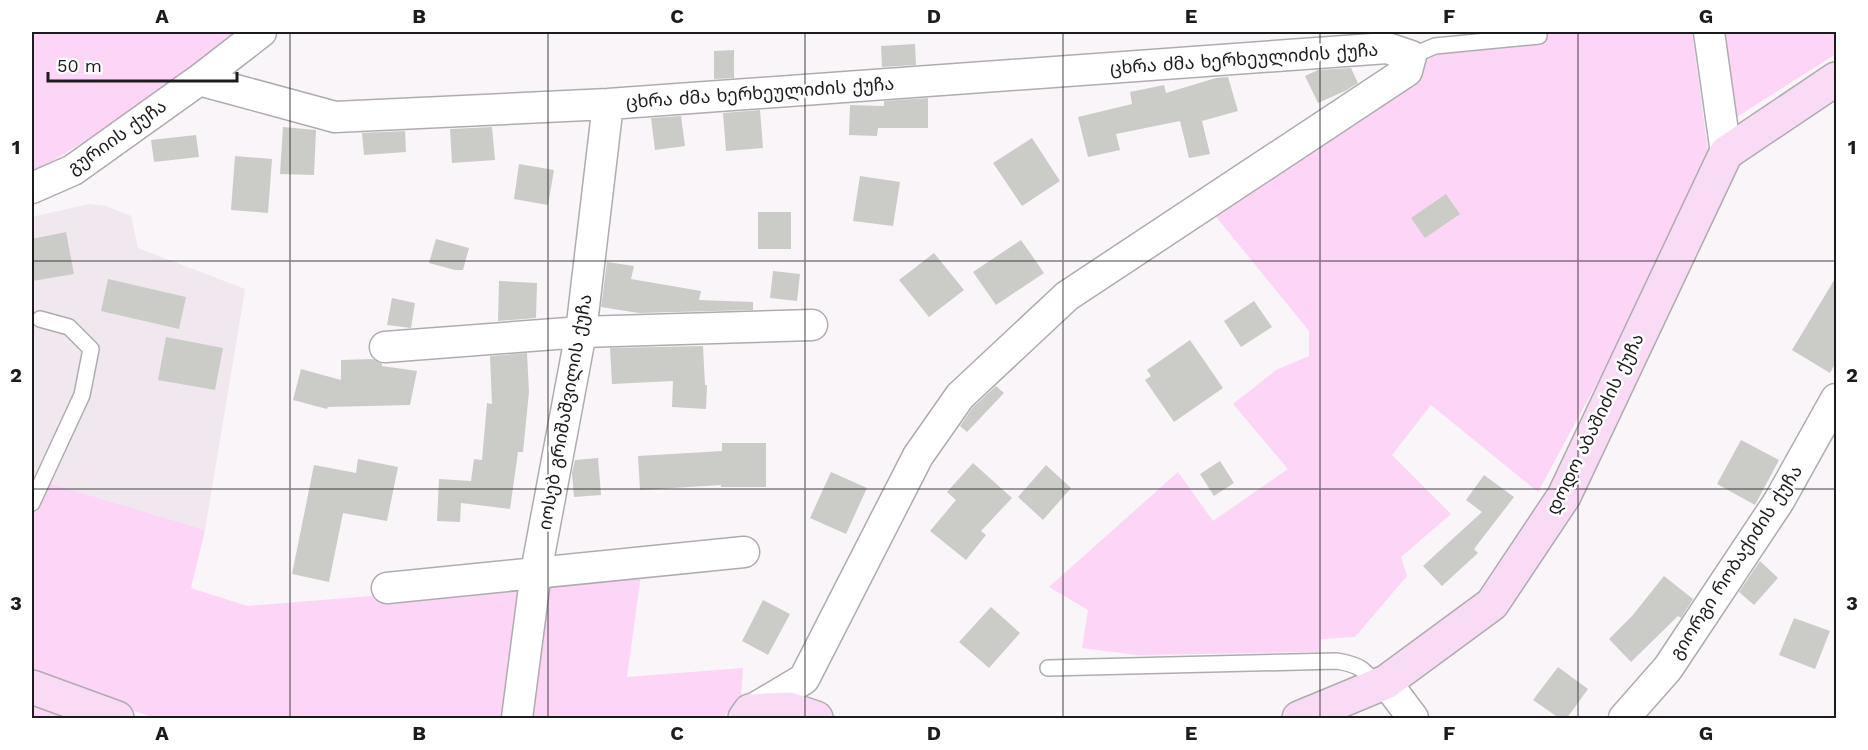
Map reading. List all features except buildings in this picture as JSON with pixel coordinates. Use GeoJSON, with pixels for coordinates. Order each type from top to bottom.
{"type":"FeatureCollection","features":[{"type":"Feature","properties":{"kind":"street","name":"გურიის ქუჩა"},"geometry":{"type":"LineString","coordinates":[[32,188],[73,170],[199,80],[261,32]]}},
{"type":"Feature","properties":{"kind":"street"},"geometry":{"type":"LineString","coordinates":[[1709,32],[1725,153],[1836,79]]}},
{"type":"Feature","properties":{"kind":"street","name":"ცხრა ძმა ხერხეულიძის ქუჩა"},"geometry":{"type":"LineString","coordinates":[[199,80],[335,117],[608,104],[1387,48],[1411,56],[1407,71],[1067,296],[960,396],[918,456],[804,679],[748,715]]}},
{"type":"Feature","properties":{"kind":"street","name":"იოსებ გრიშაშვილის ქუჩა"},"geometry":{"type":"LineString","coordinates":[[517,718],[537,572],[581,332],[608,104]]}},
{"type":"Feature","properties":{"kind":"street","name":"დოდო აბაშიძის ქუჩა"},"geometry":{"type":"LineString","coordinates":[[1299,718],[1382,684],[1492,604],[1564,496],[1725,153]]}},
{"type":"Feature","properties":{"kind":"street"},"geometry":{"type":"LineString","coordinates":[[385,347],[581,332],[812,325]]}},
{"type":"Feature","properties":{"kind":"street","name":"გიორგი რობაქიძის ქუჩა"},"geometry":{"type":"LineString","coordinates":[[1624,718],[1668,668],[1779,501],[1836,399]]}},
{"type":"Feature","properties":{"kind":"street"},"geometry":{"type":"LineString","coordinates":[[387,588],[744,552]]}},
{"type":"Feature","properties":{"kind":"street"},"geometry":{"type":"LineString","coordinates":[[1382,684],[1413,718]]}},
{"type":"Feature","properties":{"kind":"street"},"geometry":{"type":"LineString","coordinates":[[32,687],[117,718]]}},
{"type":"Feature","properties":{"kind":"street"},"geometry":{"type":"LineString","coordinates":[[748,715],[789,709],[816,718]]}},
{"type":"Feature","properties":{"kind":"lane"},"geometry":{"type":"LineString","coordinates":[[1411,56],[1435,46],[1539,36]]}},
{"type":"Feature","properties":{"kind":"lane"},"geometry":{"type":"LineString","coordinates":[[32,503],[82,395],[91,349],[69,327],[40,319]]}},
{"type":"Feature","properties":{"kind":"lane"},"geometry":{"type":"LineString","coordinates":[[1048,668],[1337,661],[1364,669],[1382,684]]}},
{"type":"Feature","properties":{"kind":"shaded area"},"geometry":{"type":"Polygon","coordinates":[[[32,32],[247,32],[169,88],[32,173],[32,32]]]}},
{"type":"Feature","properties":{"kind":"shaded area"},"geometry":{"type":"Polygon","coordinates":[[[1502,32],[1692,32],[1708,151],[1659,268],[1538,492],[1431,405],[1392,455],[1451,514],[1401,557],[1407,576],[1355,637],[1321,639],[1320,652],[1137,655],[1082,648],[1088,610],[1049,587],[1178,472],[1213,521],[1288,469],[1233,404],[1276,370],[1309,356],[1309,331],[1213,213],[1418,82],[1428,40],[1502,32]]]}},
{"type":"Feature","properties":{"kind":"shaded area"},"geometry":{"type":"Polygon","coordinates":[[[1722,32],[1836,32],[1836,54],[1735,118],[1722,32]]]}},
{"type":"Feature","properties":{"kind":"shaded area"},"geometry":{"type":"Polygon","coordinates":[[[89,204],[106,206],[131,216],[138,248],[245,289],[205,530],[32,478],[32,217],[89,204]]]}},
{"type":"Feature","properties":{"kind":"shaded area"},"geometry":{"type":"Polygon","coordinates":[[[32,478],[205,530],[191,588],[247,606],[641,574],[627,677],[743,668],[741,697],[723,718],[154,718],[32,673],[32,478]]]}},
{"type":"Feature","properties":{"kind":"shaded area"},"geometry":{"type":"Polygon","coordinates":[[[32,701],[80,718],[32,718],[32,701]]]}}]}
